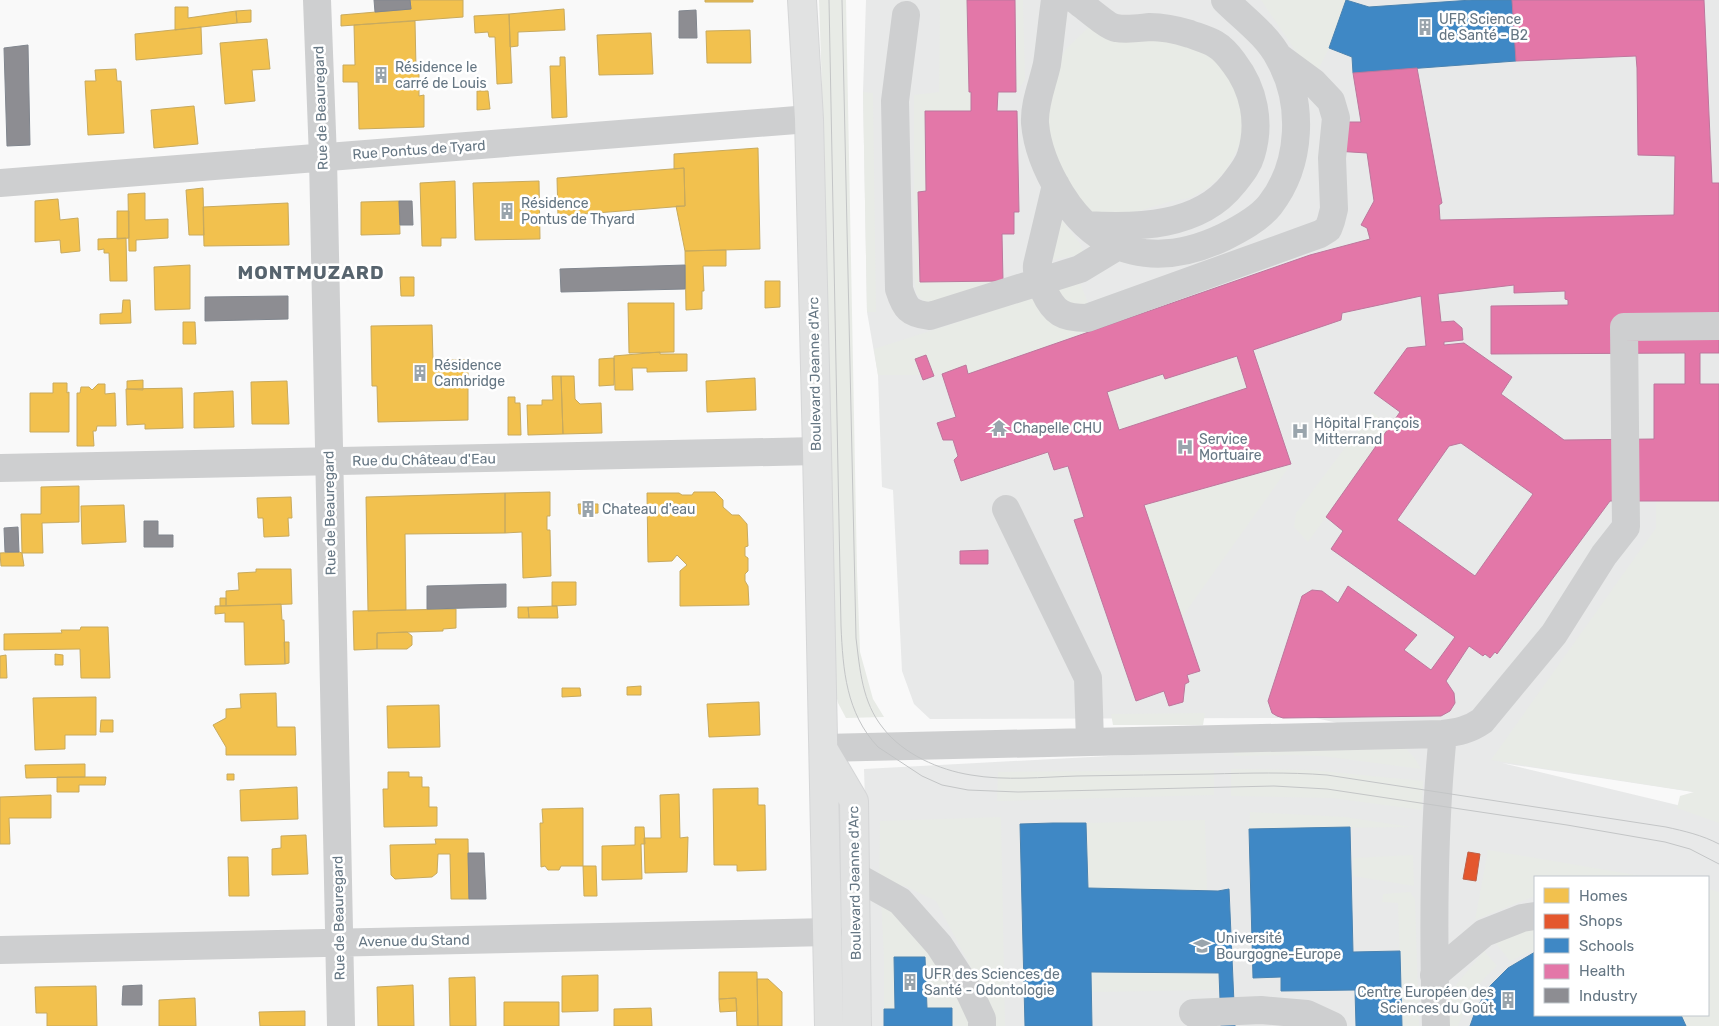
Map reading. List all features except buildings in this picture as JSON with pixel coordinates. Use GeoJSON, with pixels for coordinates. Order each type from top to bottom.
{"type":"FeatureCollection","features":[{"type":"Feature","properties":{"kind":"main road","name":"Boulevard Jeanne d'Arc"},"geometry":{"type":"LineString","coordinates":[[802,0],[809,119],[829,1026]]}},
{"type":"Feature","properties":{"kind":"main road","name":"Boulevard Jeanne d'Arc"},"geometry":{"type":"LineString","coordinates":[[823,748],[854,801],[857,1026]]}},
{"type":"Feature","properties":{"kind":"street","name":"Rue de Beauregard"},"geometry":{"type":"LineString","coordinates":[[317,0],[323,158],[341,1026]]}},
{"type":"Feature","properties":{"kind":"street"},"geometry":{"type":"LineString","coordinates":[[1055,0],[1035,122],[1038,143],[1046,167],[1066,201],[1097,235],[1118,246],[1145,254],[1182,252],[1215,241],[1252,221],[1270,206],[1282,187],[1289,167],[1297,128],[1296,110],[1286,74],[1279,58],[1268,43],[1224,0]]}},
{"type":"Feature","properties":{"kind":"street"},"geometry":{"type":"LineString","coordinates":[[1076,0],[1114,28],[1151,27],[1171,29],[1191,34],[1216,44],[1229,56],[1249,87],[1254,104],[1256,122],[1251,157],[1244,170],[1216,202],[1198,212],[1146,225],[1120,227],[1086,225]]}},
{"type":"Feature","properties":{"kind":"street"},"geometry":{"type":"LineString","coordinates":[[1216,44],[1224,0]]}},
{"type":"Feature","properties":{"kind":"street"},"geometry":{"type":"LineString","coordinates":[[906,15],[896,101],[899,289],[902,300],[909,311],[919,315],[930,316],[1040,282],[1080,269],[1118,246]]}},
{"type":"Feature","properties":{"kind":"street"},"geometry":{"type":"LineString","coordinates":[[1056,185],[1036,273],[1050,305],[1061,314],[1072,318],[1087,318],[1320,234],[1328,229],[1332,221],[1334,209],[1332,158],[1336,118],[1330,101],[1313,82],[1279,58]]}},
{"type":"Feature","properties":{"kind":"street","name":"Rue Pontus de Tyard"},"geometry":{"type":"LineString","coordinates":[[0,183],[809,119]]}},
{"type":"Feature","properties":{"kind":"street"},"geometry":{"type":"LineString","coordinates":[[823,748],[1443,734],[1473,727],[1482,720],[1554,634],[1604,555],[1626,527],[1624,327],[1719,326]]}},
{"type":"Feature","properties":{"kind":"street","name":"Rue du Château d'Eau"},"geometry":{"type":"LineString","coordinates":[[0,468],[817,451]]}},
{"type":"Feature","properties":{"kind":"street"},"geometry":{"type":"LineString","coordinates":[[1006,509],[1088,678],[1090,742]]}},
{"type":"Feature","properties":{"kind":"street"},"geometry":{"type":"LineString","coordinates":[[1436,1026],[1434,975],[1436,828],[1443,734]]}},
{"type":"Feature","properties":{"kind":"street"},"geometry":{"type":"LineString","coordinates":[[855,876],[900,901],[939,945],[970,991],[982,1019],[982,1026]]}},
{"type":"Feature","properties":{"kind":"street"},"geometry":{"type":"LineString","coordinates":[[1434,975],[1484,933],[1522,918],[1534,916]]}},
{"type":"Feature","properties":{"kind":"street","name":"Avenue du Stand"},"geometry":{"type":"LineString","coordinates":[[0,950],[828,932]]}},
{"type":"Feature","properties":{"kind":"street"},"geometry":{"type":"LineString","coordinates":[[1193,1013],[1261,1010],[1307,1014],[1333,1026]]}},
{"type":"Feature","properties":{"kind":"shaded area"},"geometry":{"type":"Polygon","coordinates":[[[819,0],[846,0],[860,652],[873,699],[884,717],[846,718],[838,703],[835,690],[821,153],[822,89],[819,0]]]}},
{"type":"Feature","properties":{"kind":"shaded area","name":"Hôpital François Mitterrand"},"geometry":{"type":"Polygon","coordinates":[[[866,0],[1719,0],[1719,796],[1502,763],[1719,815],[1719,1026],[872,1026],[864,769],[1410,740],[1316,718],[930,719],[914,704],[902,671],[893,490],[882,487],[878,375],[867,312],[863,92],[866,0]]]}},
{"type":"Feature","properties":{"kind":"shaded area"},"geometry":{"type":"Polygon","coordinates":[[[940,0],[967,0],[971,111],[925,112],[926,191],[918,192],[920,282],[1003,281],[927,303],[916,294],[914,275],[914,95],[939,92],[940,0]]]}},
{"type":"Feature","properties":{"kind":"shaded area"},"geometry":{"type":"Polygon","coordinates":[[[1015,0],[1023,0],[1025,80],[1016,92],[1015,0]]]}},
{"type":"Feature","properties":{"kind":"shaded area"},"geometry":{"type":"Polygon","coordinates":[[[1261,0],[1346,0],[1329,48],[1314,78],[1261,0]]]}},
{"type":"Feature","properties":{"kind":"shaded area"},"geometry":{"type":"Polygon","coordinates":[[[1091,25],[1186,35],[1236,77],[1244,130],[1237,150],[1225,172],[1210,186],[1190,198],[1172,201],[1113,219],[1094,213],[1074,197],[1048,148],[1044,92],[1053,68],[1067,48],[1091,25]]]}},
{"type":"Feature","properties":{"kind":"shaded area"},"geometry":{"type":"Polygon","coordinates":[[[863,92],[873,93],[876,312],[867,312],[863,92]]]}},
{"type":"Feature","properties":{"kind":"shaded area"},"geometry":{"type":"Polygon","coordinates":[[[1053,209],[1081,245],[1084,254],[1047,261],[1053,209]]]}},
{"type":"Feature","properties":{"kind":"shaded area"},"geometry":{"type":"Polygon","coordinates":[[[1080,283],[1098,328],[968,374],[966,365],[942,374],[933,375],[926,355],[915,359],[921,375],[878,375],[874,349],[1080,283]]]}},
{"type":"Feature","properties":{"kind":"shaded area"},"geometry":{"type":"Polygon","coordinates":[[[1237,356],[1247,388],[1119,430],[1107,392],[1163,374],[1165,379],[1237,356]]]}},
{"type":"Feature","properties":{"kind":"shaded area"},"geometry":{"type":"Polygon","coordinates":[[[1372,412],[1391,426],[1308,542],[1294,527],[1296,513],[1372,412]]]}},
{"type":"Feature","properties":{"kind":"shaded area"},"geometry":{"type":"Polygon","coordinates":[[[1291,464],[1182,617],[1144,505],[1291,464]]]}},
{"type":"Feature","properties":{"kind":"shaded area"},"geometry":{"type":"Polygon","coordinates":[[[1656,501],[1719,501],[1719,823],[1677,808],[1680,796],[1694,792],[1491,760],[1656,528],[1656,501]]]}},
{"type":"Feature","properties":{"kind":"shaded area"},"geometry":{"type":"Polygon","coordinates":[[[1205,713],[1203,725],[1113,725],[1111,714],[1205,713]]]}},
{"type":"Feature","properties":{"kind":"shaded area"},"geometry":{"type":"Polygon","coordinates":[[[1233,748],[1405,748],[1414,757],[1421,769],[1322,756],[1234,756],[1233,748]]]}},
{"type":"Feature","properties":{"kind":"shaded area"},"geometry":{"type":"Polygon","coordinates":[[[1231,769],[1311,770],[1423,781],[1422,810],[1332,798],[1231,796],[1231,769]]]}},
{"type":"Feature","properties":{"kind":"shaded area"},"geometry":{"type":"Polygon","coordinates":[[[1214,770],[1214,795],[997,801],[998,772],[1214,770]]]}},
{"type":"Feature","properties":{"kind":"shaded area"},"geometry":{"type":"Polygon","coordinates":[[[1250,812],[1345,817],[1411,827],[1249,829],[1250,812]]]}},
{"type":"Feature","properties":{"kind":"shaded area"},"geometry":{"type":"Polygon","coordinates":[[[1001,817],[1005,1026],[992,1026],[977,979],[936,901],[905,886],[879,882],[880,821],[1001,817]]]}},
{"type":"Feature","properties":{"kind":"shaded area"},"geometry":{"type":"Polygon","coordinates":[[[1205,820],[1207,890],[1088,888],[1086,823],[1205,820]]]}},
{"type":"Feature","properties":{"kind":"shaded area"},"geometry":{"type":"Polygon","coordinates":[[[1488,850],[1641,876],[1534,876],[1534,896],[1475,920],[1488,850]]]}},
{"type":"Feature","properties":{"kind":"shaded area"},"geometry":{"type":"Polygon","coordinates":[[[1413,855],[1414,886],[1353,876],[1353,858],[1413,855]]]}},
{"type":"Feature","properties":{"kind":"shaded area"},"geometry":{"type":"Polygon","coordinates":[[[1709,889],[1719,892],[1719,1026],[1686,1026],[1681,1016],[1709,1016],[1709,889]]]}},
{"type":"Feature","properties":{"kind":"shaded area"},"geometry":{"type":"Polygon","coordinates":[[[1410,892],[1415,899],[1419,1026],[1402,1026],[1398,903],[1382,902],[1383,894],[1410,892]]]}},
{"type":"Feature","properties":{"kind":"shaded area"},"geometry":{"type":"Polygon","coordinates":[[[881,898],[953,982],[971,1026],[952,1026],[952,1008],[927,1008],[925,957],[894,957],[895,1009],[884,1009],[881,898]]]}},
{"type":"Feature","properties":{"kind":"shaded area"},"geometry":{"type":"Polygon","coordinates":[[[1534,923],[1534,949],[1510,961],[1495,942],[1534,923]]]}},
{"type":"Feature","properties":{"kind":"shaded area"},"geometry":{"type":"Polygon","coordinates":[[[1484,951],[1497,966],[1473,993],[1458,1026],[1445,1026],[1447,996],[1484,951]]]}},
{"type":"Feature","properties":{"kind":"shaded area"},"geometry":{"type":"Polygon","coordinates":[[[1091,972],[1219,973],[1220,990],[1092,992],[1091,972]]]}},
{"type":"Feature","properties":{"kind":"tram line"},"geometry":{"type":"LineString","coordinates":[[829,0],[843,659],[848,690],[853,705],[867,734],[878,747],[922,776],[942,785],[968,790],[1018,792],[1274,786],[1327,789],[1567,825],[1665,842],[1690,849],[1719,864]]}},
{"type":"Feature","properties":{"kind":"tram line"},"geometry":{"type":"LineString","coordinates":[[842,0],[856,638],[866,697],[876,718],[891,737],[911,753],[934,765],[959,773],[984,777],[1024,778],[1269,773],[1327,775],[1666,827],[1700,836],[1719,844]]}},
{"type":"Feature","properties":{"kind":"place","name":"UFR Science de Santé - B2"},"geometry":{"type":"Point","coordinates":[1425,27]}},
{"type":"Feature","properties":{"kind":"place","name":"Résidence le carré de Louis"},"geometry":{"type":"Point","coordinates":[381,75]}},
{"type":"Feature","properties":{"kind":"place","name":"Résidence Pontus de Thyard"},"geometry":{"type":"Point","coordinates":[507,211]}},
{"type":"Feature","properties":{"kind":"place","name":"Résidence Cambridge"},"geometry":{"type":"Point","coordinates":[420,373]}},
{"type":"Feature","properties":{"kind":"place","name":"Chapelle CHU"},"geometry":{"type":"Point","coordinates":[999,428]}},
{"type":"Feature","properties":{"kind":"place","name":"Hôpital François Mitterrand"},"geometry":{"type":"Point","coordinates":[1300,431]}},
{"type":"Feature","properties":{"kind":"place","name":"Service Mortuaire"},"geometry":{"type":"Point","coordinates":[1185,447]}},
{"type":"Feature","properties":{"kind":"place","name":"Chateau d'eau"},"geometry":{"type":"Point","coordinates":[588,509]}},
{"type":"Feature","properties":{"kind":"place","name":"Université Bourgogne-Europe"},"geometry":{"type":"Point","coordinates":[1202,946]}},
{"type":"Feature","properties":{"kind":"place","name":"UFR des Sciences de Santé - Odontologie"},"geometry":{"type":"Point","coordinates":[910,982]}},
{"type":"Feature","properties":{"kind":"place","name":"Centre Européen des Sciences du Goût"},"geometry":{"type":"Point","coordinates":[1508,1000]}},
{"type":"Feature","properties":{"kind":"district","name":"MONTMUZARD"},"geometry":{"type":"Point","coordinates":[311,272]}}]}
